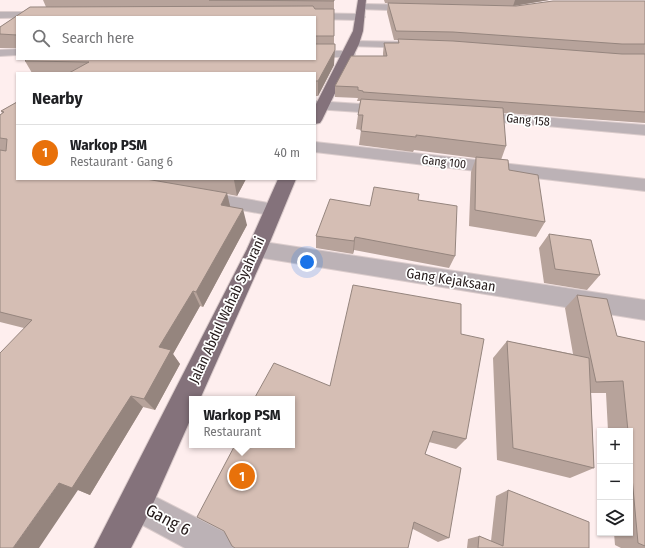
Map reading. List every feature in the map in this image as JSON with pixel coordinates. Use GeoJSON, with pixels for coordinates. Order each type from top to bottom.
{"type":"FeatureCollection","features":[{"type":"Feature","properties":{"kind":"highway"},"geometry":{"type":"LineString","coordinates":[[316,116],[319,105],[351,49],[358,31],[362,8]]}},
{"type":"Feature","properties":{"kind":"highway","name":"Jalan Abdul Wahab Syahrani"},"geometry":{"type":"LineString","coordinates":[[112,548],[136,503],[257,249],[287,180]]}},
{"type":"Feature","properties":{"kind":"street"},"geometry":{"type":"LineString","coordinates":[[297,16],[362,8],[426,8]]}},
{"type":"Feature","properties":{"kind":"street"},"geometry":{"type":"LineString","coordinates":[[0,15],[58,15]]}},
{"type":"Feature","properties":{"kind":"street"},"geometry":{"type":"LineString","coordinates":[[316,54],[351,49],[429,46]]}},
{"type":"Feature","properties":{"kind":"street"},"geometry":{"type":"LineString","coordinates":[[0,53],[16,52]]}},
{"type":"Feature","properties":{"kind":"street"},"geometry":{"type":"LineString","coordinates":[[319,105],[402,111]]}},
{"type":"Feature","properties":{"kind":"street","name":"Gang 158"},"geometry":{"type":"LineString","coordinates":[[457,115],[645,130]]}},
{"type":"Feature","properties":{"kind":"street","name":"Gang 100"},"geometry":{"type":"LineString","coordinates":[[316,147],[645,185]]}},
{"type":"Feature","properties":{"kind":"street"},"geometry":{"type":"LineString","coordinates":[[185,194],[274,210]]}},
{"type":"Feature","properties":{"kind":"street","name":"Gang Kejaksaan"},"geometry":{"type":"LineString","coordinates":[[257,249],[645,310]]}},
{"type":"Feature","properties":{"kind":"street","name":"Gang 6"},"geometry":{"type":"LineString","coordinates":[[136,503],[220,548]]}},
{"type":"Feature","properties":{"kind":"building"},"geometry":{"type":"Polygon","coordinates":[[[209,0],[334,0],[334,1],[209,0]]]}},
{"type":"Feature","properties":{"kind":"building"},"geometry":{"type":"Polygon","coordinates":[[[553,1],[645,1],[645,44],[622,44],[453,32],[396,31],[388,3],[516,6],[553,1]]]}},
{"type":"Feature","properties":{"kind":"building"},"geometry":{"type":"Polygon","coordinates":[[[313,6],[315,9],[334,9],[334,36],[316,36],[316,16],[16,16],[30,7],[313,6]]]}},
{"type":"Feature","properties":{"kind":"building"},"geometry":{"type":"Polygon","coordinates":[[[16,16],[16,35],[0,34],[0,27],[16,16]]]}},
{"type":"Feature","properties":{"kind":"building"},"geometry":{"type":"Polygon","coordinates":[[[398,39],[453,41],[622,54],[645,54],[645,112],[363,92],[358,90],[358,87],[335,86],[351,56],[387,56],[384,43],[399,43],[398,39]]]}},
{"type":"Feature","properties":{"kind":"building"},"geometry":{"type":"Polygon","coordinates":[[[316,44],[335,44],[335,50],[318,81],[316,81],[316,72],[71,72],[89,62],[25,61],[316,60],[316,44]]]}},
{"type":"Feature","properties":{"kind":"building"},"geometry":{"type":"Polygon","coordinates":[[[361,99],[503,108],[506,146],[416,135],[416,137],[361,131],[363,115],[358,115],[361,99]]]}},
{"type":"Feature","properties":{"kind":"building"},"geometry":{"type":"Polygon","coordinates":[[[16,103],[16,180],[152,180],[227,193],[221,205],[243,209],[196,292],[193,291],[159,347],[171,350],[144,399],[131,396],[72,488],[59,483],[13,548],[0,548],[0,353],[32,320],[0,312],[0,150],[6,151],[7,139],[0,138],[0,115],[4,112],[1,111],[16,103]]]}},
{"type":"Feature","properties":{"kind":"building"},"geometry":{"type":"Polygon","coordinates":[[[476,157],[508,160],[509,170],[538,175],[545,222],[475,210],[476,157]]]}},
{"type":"Feature","properties":{"kind":"building"},"geometry":{"type":"Polygon","coordinates":[[[374,187],[419,194],[418,200],[457,206],[455,256],[355,237],[354,241],[316,236],[330,199],[370,206],[374,187]]]}},
{"type":"Feature","properties":{"kind":"building"},"geometry":{"type":"Polygon","coordinates":[[[549,234],[591,240],[600,275],[555,269],[549,234]]]}},
{"type":"Feature","properties":{"kind":"building"},"geometry":{"type":"Polygon","coordinates":[[[353,285],[461,304],[461,334],[484,339],[466,439],[433,431],[425,454],[461,468],[449,538],[414,522],[408,548],[235,548],[232,546],[224,531],[197,517],[233,448],[295,448],[295,396],[256,396],[274,363],[330,386],[353,285]]]}},
{"type":"Feature","properties":{"kind":"building"},"geometry":{"type":"Polygon","coordinates":[[[577,295],[607,299],[617,336],[645,342],[645,546],[638,543],[633,488],[633,428],[628,428],[623,381],[596,382],[577,295]]]}},
{"type":"Feature","properties":{"kind":"building"},"geometry":{"type":"Polygon","coordinates":[[[507,341],[589,358],[594,468],[513,448],[507,341]]]}},
{"type":"Feature","properties":{"kind":"building"},"geometry":{"type":"Polygon","coordinates":[[[508,490],[589,522],[589,548],[478,548],[479,536],[503,546],[508,490]]]}},
{"type":"Feature","properties":{"kind":"place","name":"Warkop PSM"},"geometry":{"type":"Point","coordinates":[242,476]}}]}
